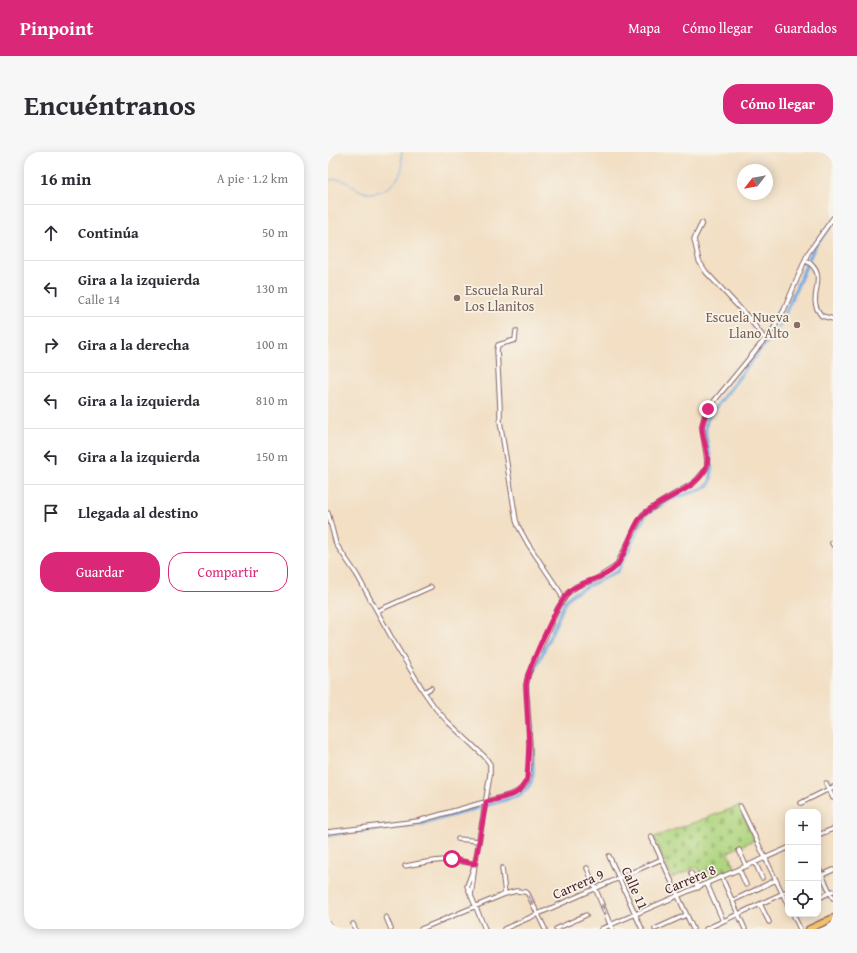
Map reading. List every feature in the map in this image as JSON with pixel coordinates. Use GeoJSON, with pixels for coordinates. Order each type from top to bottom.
{"type":"FeatureCollection","features":[{"type":"Feature","properties":{"kind":"main road"},"geometry":{"type":"LineString","coordinates":[[809,929],[833,918]]}},
{"type":"Feature","properties":{"kind":"street"},"geometry":{"type":"LineString","coordinates":[[328,832],[418,821],[514,794],[521,789],[527,780],[529,744],[526,685],[528,675],[558,608],[573,589],[600,577],[616,566],[644,514],[690,485],[702,475],[707,466],[702,426],[705,415],[715,400],[774,328],[784,310],[813,244],[833,218]]}},
{"type":"Feature","properties":{"kind":"street"},"geometry":{"type":"LineString","coordinates":[[702,223],[694,239],[700,261],[706,272],[748,317],[765,339]]}},
{"type":"Feature","properties":{"kind":"street"},"geometry":{"type":"LineString","coordinates":[[805,260],[815,264],[821,274],[817,309],[822,316],[833,319]]}},
{"type":"Feature","properties":{"kind":"street"},"geometry":{"type":"LineString","coordinates":[[516,331],[515,340],[498,345],[497,350],[500,421],[505,455],[518,526],[560,592],[563,600]]}},
{"type":"Feature","properties":{"kind":"street"},"geometry":{"type":"LineString","coordinates":[[328,513],[336,544],[357,575],[424,692],[436,709],[485,757],[490,764],[490,775],[471,896],[485,929]]}},
{"type":"Feature","properties":{"kind":"street"},"geometry":{"type":"LineString","coordinates":[[377,611],[431,587]]}},
{"type":"Feature","properties":{"kind":"street"},"geometry":{"type":"LineString","coordinates":[[424,692],[431,688]]}},
{"type":"Feature","properties":{"kind":"street"},"geometry":{"type":"LineString","coordinates":[[826,783],[831,788],[833,798]]}},
{"type":"Feature","properties":{"kind":"street"},"geometry":{"type":"LineString","coordinates":[[801,803],[831,788]]}},
{"type":"Feature","properties":{"kind":"street"},"geometry":{"type":"LineString","coordinates":[[740,806],[785,899]]}},
{"type":"Feature","properties":{"kind":"street"},"geometry":{"type":"LineString","coordinates":[[821,834],[833,829]]}},
{"type":"Feature","properties":{"kind":"street"},"geometry":{"type":"LineString","coordinates":[[651,836],[693,929]]}},
{"type":"Feature","properties":{"kind":"street"},"geometry":{"type":"LineString","coordinates":[[458,839],[480,841]]}},
{"type":"Feature","properties":{"kind":"street","name":"Carrera 8"},"geometry":{"type":"LineString","coordinates":[[601,929],[611,927],[635,914],[722,878],[785,849]]}},
{"type":"Feature","properties":{"kind":"street"},"geometry":{"type":"LineString","coordinates":[[739,850],[746,866]]}},
{"type":"Feature","properties":{"kind":"street","name":"Calle 11"},"geometry":{"type":"LineString","coordinates":[[609,856],[640,928]]}},
{"type":"Feature","properties":{"kind":"street"},"geometry":{"type":"LineString","coordinates":[[405,866],[446,859],[475,864]]}},
{"type":"Feature","properties":{"kind":"street","name":"Carrera 9"},"geometry":{"type":"LineString","coordinates":[[504,929],[662,859]]}},
{"type":"Feature","properties":{"kind":"street"},"geometry":{"type":"LineString","coordinates":[[755,862],[762,878]]}},
{"type":"Feature","properties":{"kind":"street"},"geometry":{"type":"LineString","coordinates":[[502,868],[505,894]]}},
{"type":"Feature","properties":{"kind":"street"},"geometry":{"type":"LineString","coordinates":[[587,868],[611,927]]}},
{"type":"Feature","properties":{"kind":"street"},"geometry":{"type":"LineString","coordinates":[[739,869],[746,885]]}},
{"type":"Feature","properties":{"kind":"street"},"geometry":{"type":"LineString","coordinates":[[821,876],[833,870]]}},
{"type":"Feature","properties":{"kind":"street"},"geometry":{"type":"LineString","coordinates":[[691,873],[698,888]]}},
{"type":"Feature","properties":{"kind":"street"},"geometry":{"type":"LineString","coordinates":[[821,877],[832,892],[833,898]]}},
{"type":"Feature","properties":{"kind":"street"},"geometry":{"type":"LineString","coordinates":[[722,878],[745,929]]}},
{"type":"Feature","properties":{"kind":"street"},"geometry":{"type":"LineString","coordinates":[[732,901],[776,880]]}},
{"type":"Feature","properties":{"kind":"street"},"geometry":{"type":"LineString","coordinates":[[707,884],[724,921]]}},
{"type":"Feature","properties":{"kind":"street"},"geometry":{"type":"LineString","coordinates":[[424,928],[505,894],[516,891],[526,892],[531,898],[545,929]]}},
{"type":"Feature","properties":{"kind":"street"},"geometry":{"type":"LineString","coordinates":[[706,929],[785,892]]}},
{"type":"Feature","properties":{"kind":"street"},"geometry":{"type":"LineString","coordinates":[[821,897],[832,892]]}},
{"type":"Feature","properties":{"kind":"street"},"geometry":{"type":"LineString","coordinates":[[760,904],[769,922]]}},
{"type":"Feature","properties":{"kind":"street"},"geometry":{"type":"LineString","coordinates":[[654,929],[686,915]]}},
{"type":"Feature","properties":{"kind":"street"},"geometry":{"type":"LineString","coordinates":[[556,929],[586,916]]}},
{"type":"Feature","properties":{"kind":"street"},"geometry":{"type":"LineString","coordinates":[[794,917],[800,929]]}},
{"type":"Feature","properties":{"kind":"street"},"geometry":{"type":"LineString","coordinates":[[386,918],[391,929]]}},
{"type":"Feature","properties":{"kind":"street"},"geometry":{"type":"LineString","coordinates":[[328,924],[331,929]]}},
{"type":"Feature","properties":{"kind":"street"},"geometry":{"type":"LineString","coordinates":[[353,924],[355,929]]}},
{"type":"Feature","properties":{"kind":"green space"},"geometry":{"type":"Polygon","coordinates":[[[739,806],[754,840],[728,852],[736,869],[705,882],[698,867],[672,878],[654,837],[739,806]]]}},
{"type":"Feature","properties":{"kind":"waterway"},"geometry":{"type":"LineString","coordinates":[[328,181],[338,179],[342,180],[367,193],[380,191],[392,185],[400,174],[402,168],[402,152]]}},
{"type":"Feature","properties":{"kind":"waterway"},"geometry":{"type":"LineString","coordinates":[[328,836],[422,824],[515,797],[528,788],[533,773],[531,679],[566,600],[574,593],[618,571],[646,514],[671,499],[702,489],[709,485],[711,468],[706,433],[708,417],[780,325],[816,244],[833,223]]}},
{"type":"Feature","properties":{"kind":"place","name":"Escuela Rural Los Llanitos"},"geometry":{"type":"Point","coordinates":[457,298]}},
{"type":"Feature","properties":{"kind":"place","name":"Escuela Nueva Llano Alto"},"geometry":{"type":"Point","coordinates":[797,325]}},
{"type":"Feature","properties":{"kind":"route"},"geometry":{"type":"LineString","coordinates":[[452,859],[475,864],[486,802],[514,794],[525,785],[529,763],[526,685],[528,675],[540,646],[558,608],[570,591],[577,586],[604,575],[619,563],[637,524],[644,514],[690,485],[702,475],[707,466],[702,426],[708,409]]}}]}
